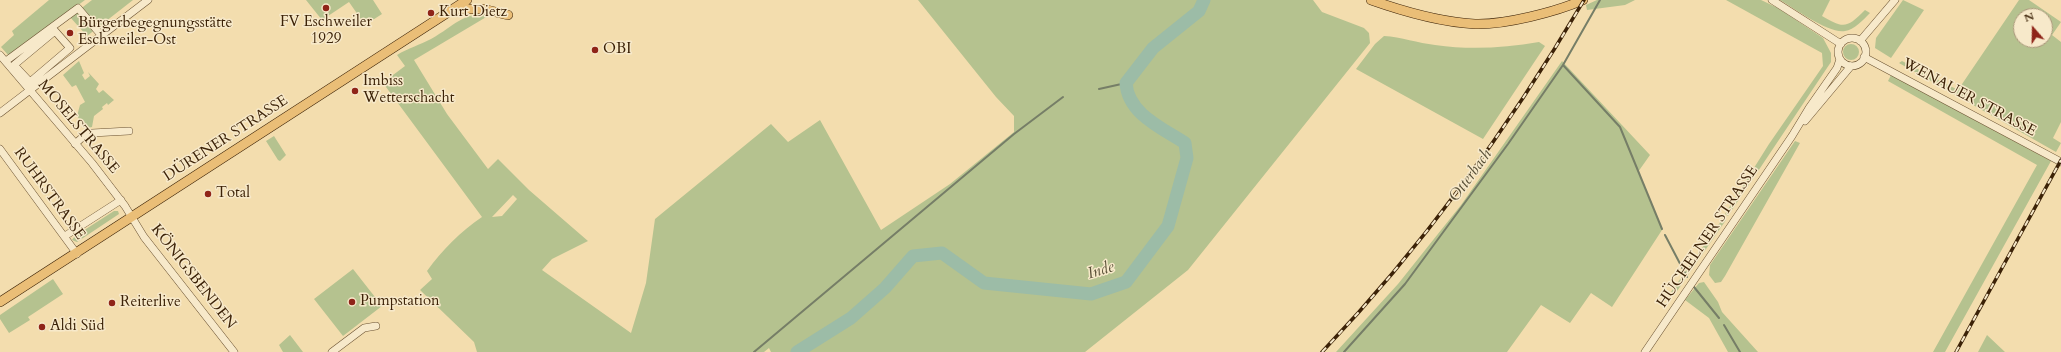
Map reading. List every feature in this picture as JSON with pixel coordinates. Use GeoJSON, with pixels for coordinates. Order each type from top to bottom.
{"type":"FeatureCollection","features":[{"type":"Feature","properties":{"kind":"main road","name":"DÜRENER STRASSE"},"geometry":{"type":"LineString","coordinates":[[0,302],[77,254],[467,0]]}},
{"type":"Feature","properties":{"kind":"main road"},"geometry":{"type":"LineString","coordinates":[[1371,0],[1413,15],[1476,24],[1516,19],[1557,10],[1582,0]]}},
{"type":"Feature","properties":{"kind":"main road"},"geometry":{"type":"LineString","coordinates":[[454,9],[483,9],[508,15]]}},
{"type":"Feature","properties":{"kind":"street"},"geometry":{"type":"LineString","coordinates":[[0,113],[148,0]]}},
{"type":"Feature","properties":{"kind":"street"},"geometry":{"type":"LineString","coordinates":[[1772,0],[1841,44]]}},
{"type":"Feature","properties":{"kind":"street"},"geometry":{"type":"LineString","coordinates":[[1860,41],[1895,0]]}},
{"type":"Feature","properties":{"kind":"street"},"geometry":{"type":"LineString","coordinates":[[6,61],[50,33],[55,31],[70,48],[30,82],[14,65],[50,33],[78,8],[101,35]]}},
{"type":"Feature","properties":{"kind":"street"},"geometry":{"type":"LineString","coordinates":[[1850,38],[1860,41],[1864,47],[1864,57],[1859,63],[1851,66],[1843,62],[1840,59],[1838,51],[1841,44],[1850,38]]}},
{"type":"Feature","properties":{"kind":"street"},"geometry":{"type":"LineString","coordinates":[[66,52],[71,58]]}},
{"type":"Feature","properties":{"kind":"street","name":"MOSELSTRASSE"},"geometry":{"type":"LineString","coordinates":[[0,55],[31,90],[121,200],[133,217]]}},
{"type":"Feature","properties":{"kind":"street","name":"WENAUER STRASSE"},"geometry":{"type":"LineString","coordinates":[[1864,57],[2061,162]]}},
{"type":"Feature","properties":{"kind":"street","name":"HÜCHELNER STRASSE"},"geometry":{"type":"LineString","coordinates":[[1645,352],[1792,136],[1809,108],[1837,68],[1840,59]]}},
{"type":"Feature","properties":{"kind":"street","name":"HÜCHELNER STRASSE"},"geometry":{"type":"LineString","coordinates":[[1792,136],[1851,66]]}},
{"type":"Feature","properties":{"kind":"street"},"geometry":{"type":"LineString","coordinates":[[75,144],[86,134],[129,131]]}},
{"type":"Feature","properties":{"kind":"street","name":"RUHRSTRASSE"},"geometry":{"type":"LineString","coordinates":[[1,152],[77,254]]}},
{"type":"Feature","properties":{"kind":"street"},"geometry":{"type":"LineString","coordinates":[[65,236],[121,200]]}},
{"type":"Feature","properties":{"kind":"street","name":"KÖNIGSBENDEN"},"geometry":{"type":"LineString","coordinates":[[133,217],[144,237],[234,352]]}},
{"type":"Feature","properties":{"kind":"street"},"geometry":{"type":"LineString","coordinates":[[332,352],[364,328],[376,326]]}},
{"type":"Feature","properties":{"kind":"green space"},"geometry":{"type":"Polygon","coordinates":[[[49,0],[85,0],[9,56],[1,47],[14,35],[12,31],[49,0]]]}},
{"type":"Feature","properties":{"kind":"green space"},"geometry":{"type":"Polygon","coordinates":[[[92,0],[133,0],[87,36],[70,17],[92,0]]]}},
{"type":"Feature","properties":{"kind":"green space","name":"FV Eschweiler 1929"},"geometry":{"type":"Polygon","coordinates":[[[306,0],[373,0],[382,14],[365,25],[349,2],[322,20],[306,0]]]}},
{"type":"Feature","properties":{"kind":"green space"},"geometry":{"type":"Polygon","coordinates":[[[918,0],[1313,0],[1322,12],[1364,28],[1369,33],[1370,43],[1188,270],[1085,352],[771,352],[769,348],[764,352],[477,352],[474,342],[420,290],[432,279],[427,271],[439,256],[452,241],[482,217],[386,87],[385,81],[405,66],[397,55],[431,39],[459,21],[473,15],[493,13],[414,60],[447,114],[488,169],[498,159],[529,190],[588,241],[552,259],[542,270],[631,333],[646,283],[655,219],[771,124],[788,142],[820,120],[881,230],[950,184],[1014,132],[1014,116],[996,97],[918,0]],[[513,195],[492,217],[502,216],[517,199],[513,195]]]}},
{"type":"Feature","properties":{"kind":"green space"},"geometry":{"type":"Polygon","coordinates":[[[1597,0],[1635,0],[1625,5],[1587,10],[1586,5],[1597,0]]]}},
{"type":"Feature","properties":{"kind":"green space"},"geometry":{"type":"Polygon","coordinates":[[[1726,0],[1761,0],[1778,8],[1823,38],[1831,53],[1831,62],[1728,216],[1725,214],[1769,144],[1823,66],[1822,53],[1726,0]]]}},
{"type":"Feature","properties":{"kind":"green space"},"geometry":{"type":"Polygon","coordinates":[[[1780,0],[1830,0],[1822,16],[1841,25],[1845,25],[1854,20],[1865,10],[1870,13],[1852,29],[1838,31],[1821,25],[1780,0]]]}},
{"type":"Feature","properties":{"kind":"green space"},"geometry":{"type":"Polygon","coordinates":[[[1903,0],[1924,10],[1891,58],[1875,48],[1876,38],[1903,0]]]}},
{"type":"Feature","properties":{"kind":"green space"},"geometry":{"type":"Polygon","coordinates":[[[2019,0],[2029,0],[2041,8],[2014,8],[2019,0]]]}},
{"type":"Feature","properties":{"kind":"green space"},"geometry":{"type":"Polygon","coordinates":[[[2013,9],[2013,48],[2053,48],[2053,36],[2061,42],[2061,122],[2053,138],[2061,143],[2056,152],[1899,63],[1902,61],[1958,90],[2013,9]]]}},
{"type":"Feature","properties":{"kind":"green space"},"geometry":{"type":"Polygon","coordinates":[[[2053,16],[2061,22],[2053,34],[2053,16]]]}},
{"type":"Feature","properties":{"kind":"green space"},"geometry":{"type":"Polygon","coordinates":[[[1384,36],[1448,47],[1500,47],[1539,42],[1545,46],[1483,139],[1356,69],[1375,44],[1384,36]]]}},
{"type":"Feature","properties":{"kind":"green space"},"geometry":{"type":"Polygon","coordinates":[[[1851,44],[1857,46],[1859,52],[1857,58],[1851,60],[1845,58],[1843,52],[1845,46],[1851,44]]]}},
{"type":"Feature","properties":{"kind":"green space"},"geometry":{"type":"Polygon","coordinates":[[[79,61],[84,73],[82,75],[85,80],[90,76],[88,72],[99,84],[96,89],[99,93],[103,90],[114,100],[108,105],[107,103],[102,107],[103,109],[94,116],[92,127],[86,128],[77,116],[80,105],[85,102],[76,85],[72,87],[63,75],[79,61]]]}},
{"type":"Feature","properties":{"kind":"green space"},"geometry":{"type":"Polygon","coordinates":[[[1562,61],[1650,155],[1638,172],[1662,230],[1612,307],[1591,293],[1570,323],[1541,305],[1507,352],[1336,352],[1398,284],[1461,205],[1562,61]]]}},
{"type":"Feature","properties":{"kind":"green space"},"geometry":{"type":"Polygon","coordinates":[[[1891,75],[2051,161],[1945,352],[1933,352],[2037,165],[1888,81],[1891,75]]]}},
{"type":"Feature","properties":{"kind":"green space"},"geometry":{"type":"Polygon","coordinates":[[[274,136],[286,155],[280,161],[266,141],[274,136]]]}},
{"type":"Feature","properties":{"kind":"green space"},"geometry":{"type":"Polygon","coordinates":[[[1795,141],[1800,143],[1725,276],[1721,282],[1715,283],[1709,275],[1710,265],[1795,141]]]}},
{"type":"Feature","properties":{"kind":"green space"},"geometry":{"type":"Polygon","coordinates":[[[114,211],[118,211],[119,214],[77,242],[72,240],[75,236],[114,211]]]}},
{"type":"Feature","properties":{"kind":"green space"},"geometry":{"type":"Polygon","coordinates":[[[1724,217],[1726,220],[1675,294],[1671,292],[1724,217]]]}},
{"type":"Feature","properties":{"kind":"green space"},"geometry":{"type":"Polygon","coordinates":[[[353,269],[382,306],[343,336],[314,299],[353,269]]]}},
{"type":"Feature","properties":{"kind":"green space"},"geometry":{"type":"Polygon","coordinates":[[[53,279],[63,294],[28,317],[30,320],[9,333],[0,319],[0,315],[53,279]]]}},
{"type":"Feature","properties":{"kind":"green space"},"geometry":{"type":"Polygon","coordinates":[[[1704,282],[1718,302],[1722,312],[1758,352],[1728,352],[1709,318],[1685,300],[1699,283],[1704,282]]]}},
{"type":"Feature","properties":{"kind":"green space"},"geometry":{"type":"Polygon","coordinates":[[[290,335],[303,352],[283,352],[279,345],[290,335]]]}},
{"type":"Feature","properties":{"kind":"green space"},"geometry":{"type":"Polygon","coordinates":[[[1987,335],[2005,352],[1978,352],[1987,335]]]}},
{"type":"Feature","properties":{"kind":"waterway","name":"Inde"},"geometry":{"type":"LineString","coordinates":[[797,352],[851,318],[885,288],[913,256],[942,253],[984,283],[1091,294],[1126,282],[1168,226],[1187,158],[1185,143],[1157,126],[1139,112],[1128,94],[1126,83],[1153,48],[1199,11],[1204,0]]}},
{"type":"Feature","properties":{"kind":"waterway","name":"Otterbach"},"geometry":{"type":"LineString","coordinates":[[1344,352],[1405,284],[1508,144],[1563,65],[1600,0]]}},
{"type":"Feature","properties":{"kind":"waterway"},"geometry":{"type":"LineString","coordinates":[[1563,65],[1620,127],[1662,229]]}},
{"type":"Feature","properties":{"kind":"waterway"},"geometry":{"type":"LineString","coordinates":[[1099,89],[1126,83]]}},
{"type":"Feature","properties":{"kind":"waterway"},"geometry":{"type":"LineString","coordinates":[[754,352],[1014,134],[1063,97]]}},
{"type":"Feature","properties":{"kind":"waterway"},"geometry":{"type":"LineString","coordinates":[[1665,235],[1687,277]]}},
{"type":"Feature","properties":{"kind":"waterway"},"geometry":{"type":"LineString","coordinates":[[1694,287],[1719,318]]}},
{"type":"Feature","properties":{"kind":"waterway"},"geometry":{"type":"LineString","coordinates":[[1724,325],[1740,352]]}},
{"type":"Feature","properties":{"kind":"railway"},"geometry":{"type":"LineString","coordinates":[[1322,352],[1395,270],[1463,184],[1526,93],[1584,0]]}},
{"type":"Feature","properties":{"kind":"railway"},"geometry":{"type":"LineString","coordinates":[[1956,352],[2061,160]]}},
{"type":"Feature","properties":{"kind":"place","name":"FV Eschweiler 1929"},"geometry":{"type":"Point","coordinates":[326,8]}},
{"type":"Feature","properties":{"kind":"place","name":"Kurt Dietz"},"geometry":{"type":"Point","coordinates":[431,13]}},
{"type":"Feature","properties":{"kind":"place","name":"Bürgerbegegnungsstätte Eschweiler-Ost"},"geometry":{"type":"Point","coordinates":[70,33]}},
{"type":"Feature","properties":{"kind":"place","name":"OBI"},"geometry":{"type":"Point","coordinates":[595,50]}},
{"type":"Feature","properties":{"kind":"place","name":"Imbiss Wetterschacht"},"geometry":{"type":"Point","coordinates":[355,91]}},
{"type":"Feature","properties":{"kind":"place","name":"Total"},"geometry":{"type":"Point","coordinates":[208,194]}},
{"type":"Feature","properties":{"kind":"place","name":"Pumpstation"},"geometry":{"type":"Point","coordinates":[352,302]}},
{"type":"Feature","properties":{"kind":"place","name":"Reiterlive"},"geometry":{"type":"Point","coordinates":[112,303]}},
{"type":"Feature","properties":{"kind":"place","name":"Aldi Süd"},"geometry":{"type":"Point","coordinates":[42,327]}}]}
